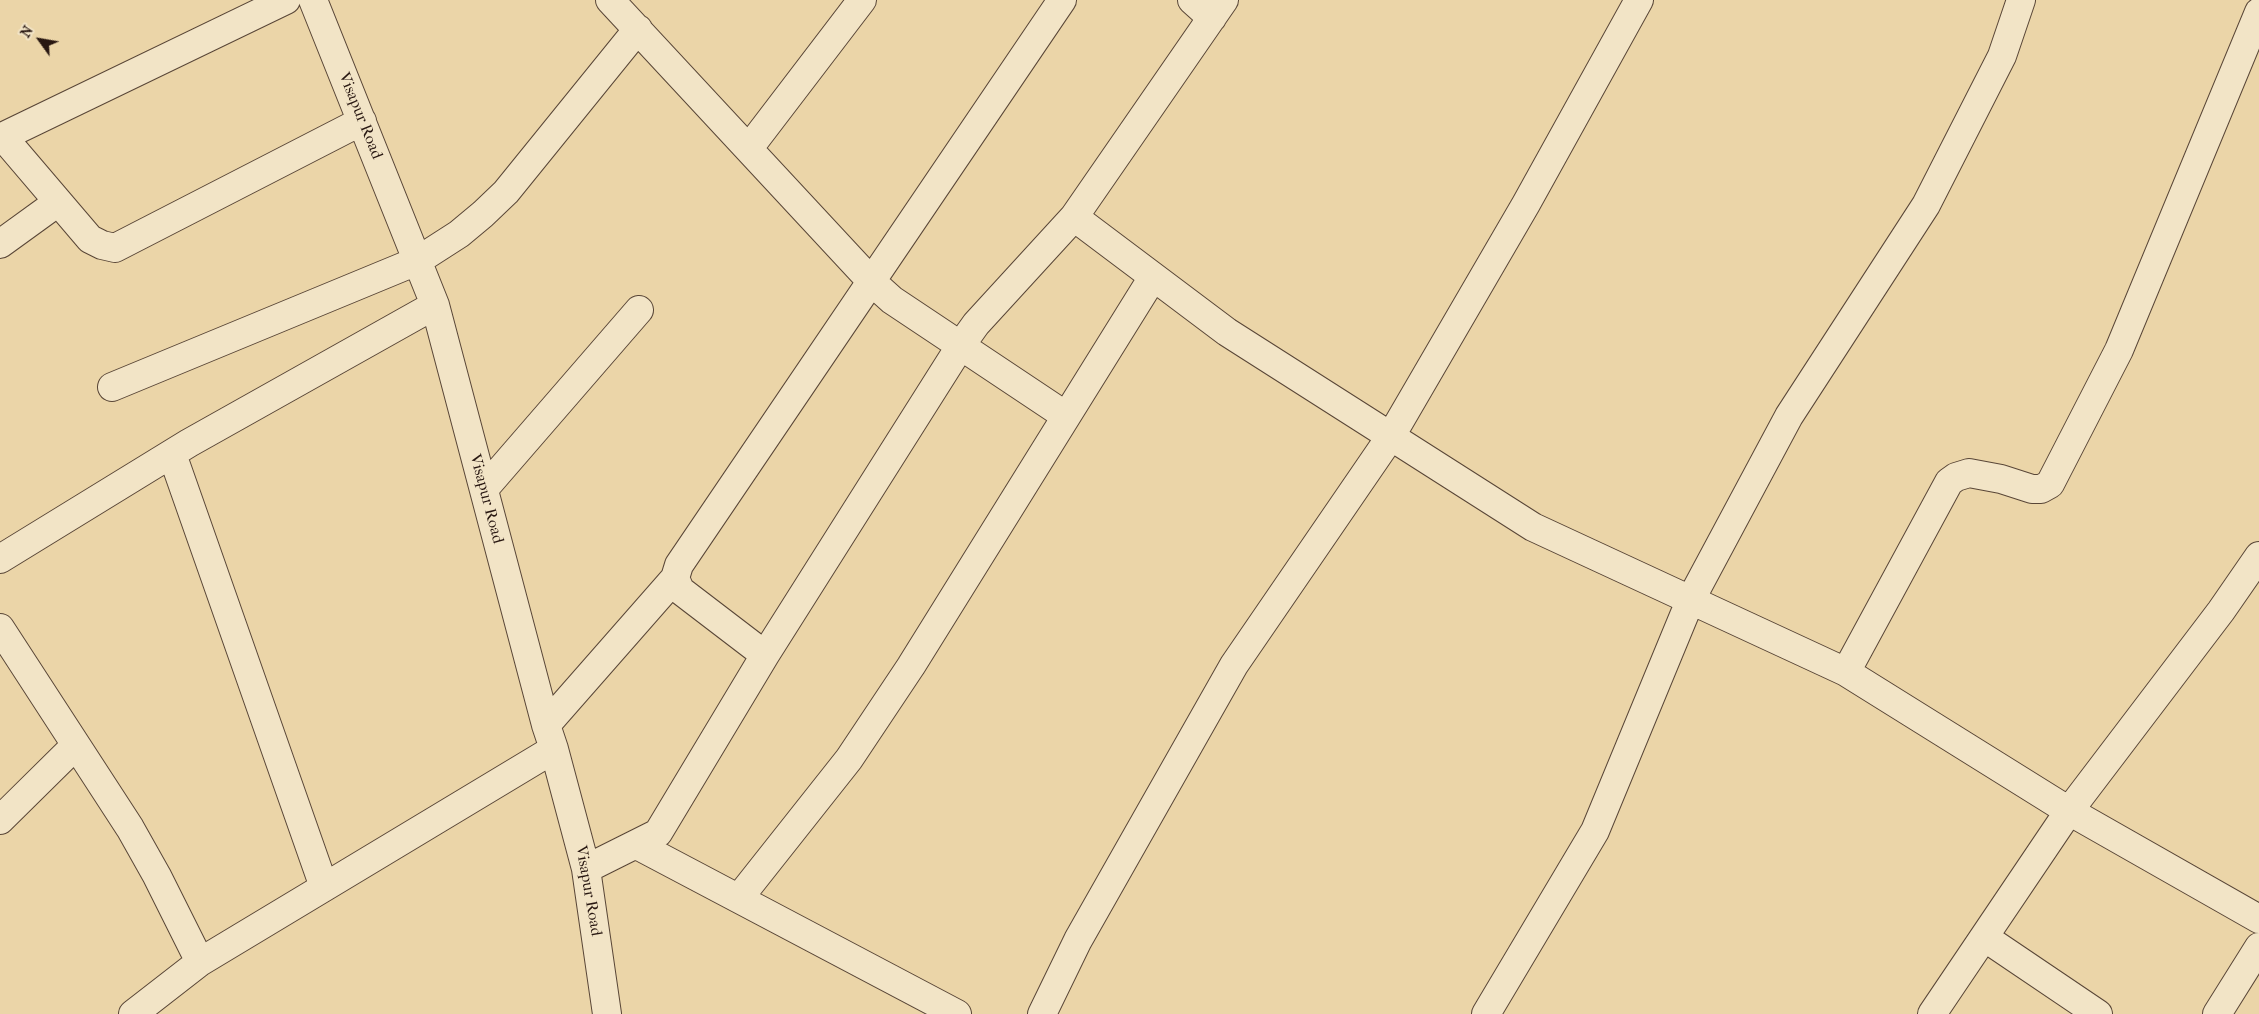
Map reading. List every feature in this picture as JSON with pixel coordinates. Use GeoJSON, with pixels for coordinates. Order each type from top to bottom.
{"type":"FeatureCollection","features":[{"type":"Feature","properties":{"kind":"street"},"geometry":{"type":"LineString","coordinates":[[286,0],[1,137],[90,239],[102,245],[115,248],[362,121]]}},
{"type":"Feature","properties":{"kind":"street","name":"Visapur Road"},"geometry":{"type":"LineString","coordinates":[[313,0],[435,305],[586,869],[607,1014]]}},
{"type":"Feature","properties":{"kind":"street"},"geometry":{"type":"LineString","coordinates":[[610,0],[872,282],[892,300],[1066,416]]}},
{"type":"Feature","properties":{"kind":"street"},"geometry":{"type":"LineString","coordinates":[[749,148],[862,0]]}},
{"type":"Feature","properties":{"kind":"street"},"geometry":{"type":"LineString","coordinates":[[134,1014],[200,962],[324,887],[550,737],[675,578],[679,564],[1062,0]]}},
{"type":"Feature","properties":{"kind":"street"},"geometry":{"type":"LineString","coordinates":[[586,869],[658,833],[765,655],[976,324],[1074,217],[1218,9],[1192,0]]}},
{"type":"Feature","properties":{"kind":"street"},"geometry":{"type":"LineString","coordinates":[[1042,1014],[1078,940],[1234,665],[1391,436],[1526,204],[1639,0]]}},
{"type":"Feature","properties":{"kind":"street"},"geometry":{"type":"LineString","coordinates":[[1486,1014],[1595,830],[1690,601],[1789,416],[1926,205],[2002,56],[2021,0]]}},
{"type":"Feature","properties":{"kind":"street"},"geometry":{"type":"LineString","coordinates":[[1846,672],[1949,482],[1956,477],[1969,473],[2001,479],[2032,489],[2041,490],[2050,484],[2119,350],[2259,12]]}},
{"type":"Feature","properties":{"kind":"street"},"geometry":{"type":"LineString","coordinates":[[112,387],[418,261],[459,234],[506,192],[638,29]]}},
{"type":"Feature","properties":{"kind":"street"},"geometry":{"type":"LineString","coordinates":[[0,244],[58,202]]}},
{"type":"Feature","properties":{"kind":"street"},"geometry":{"type":"LineString","coordinates":[[1074,217],[1227,332],[1533,527],[1846,672],[2069,811],[2259,919]]}},
{"type":"Feature","properties":{"kind":"street"},"geometry":{"type":"LineString","coordinates":[[740,898],[850,759],[911,666],[1153,276]]}},
{"type":"Feature","properties":{"kind":"street"},"geometry":{"type":"LineString","coordinates":[[0,559],[172,454],[435,305]]}},
{"type":"Feature","properties":{"kind":"street"},"geometry":{"type":"LineString","coordinates":[[484,489],[639,310]]}},
{"type":"Feature","properties":{"kind":"street"},"geometry":{"type":"LineString","coordinates":[[172,454],[324,887]]}},
{"type":"Feature","properties":{"kind":"street"},"geometry":{"type":"LineString","coordinates":[[1932,1014],[2069,811],[2215,619],[2259,556]]}},
{"type":"Feature","properties":{"kind":"street"},"geometry":{"type":"LineString","coordinates":[[675,578],[680,590],[765,655]]}},
{"type":"Feature","properties":{"kind":"street"},"geometry":{"type":"LineString","coordinates":[[0,628],[130,828],[157,876],[200,962]]}},
{"type":"Feature","properties":{"kind":"street"},"geometry":{"type":"LineString","coordinates":[[0,820],[76,745]]}},
{"type":"Feature","properties":{"kind":"street"},"geometry":{"type":"LineString","coordinates":[[637,845],[957,1014]]}},
{"type":"Feature","properties":{"kind":"street"},"geometry":{"type":"LineString","coordinates":[[1984,937],[2098,1014]]}},
{"type":"Feature","properties":{"kind":"street"},"geometry":{"type":"LineString","coordinates":[[2217,1014],[2259,947]]}}]}
